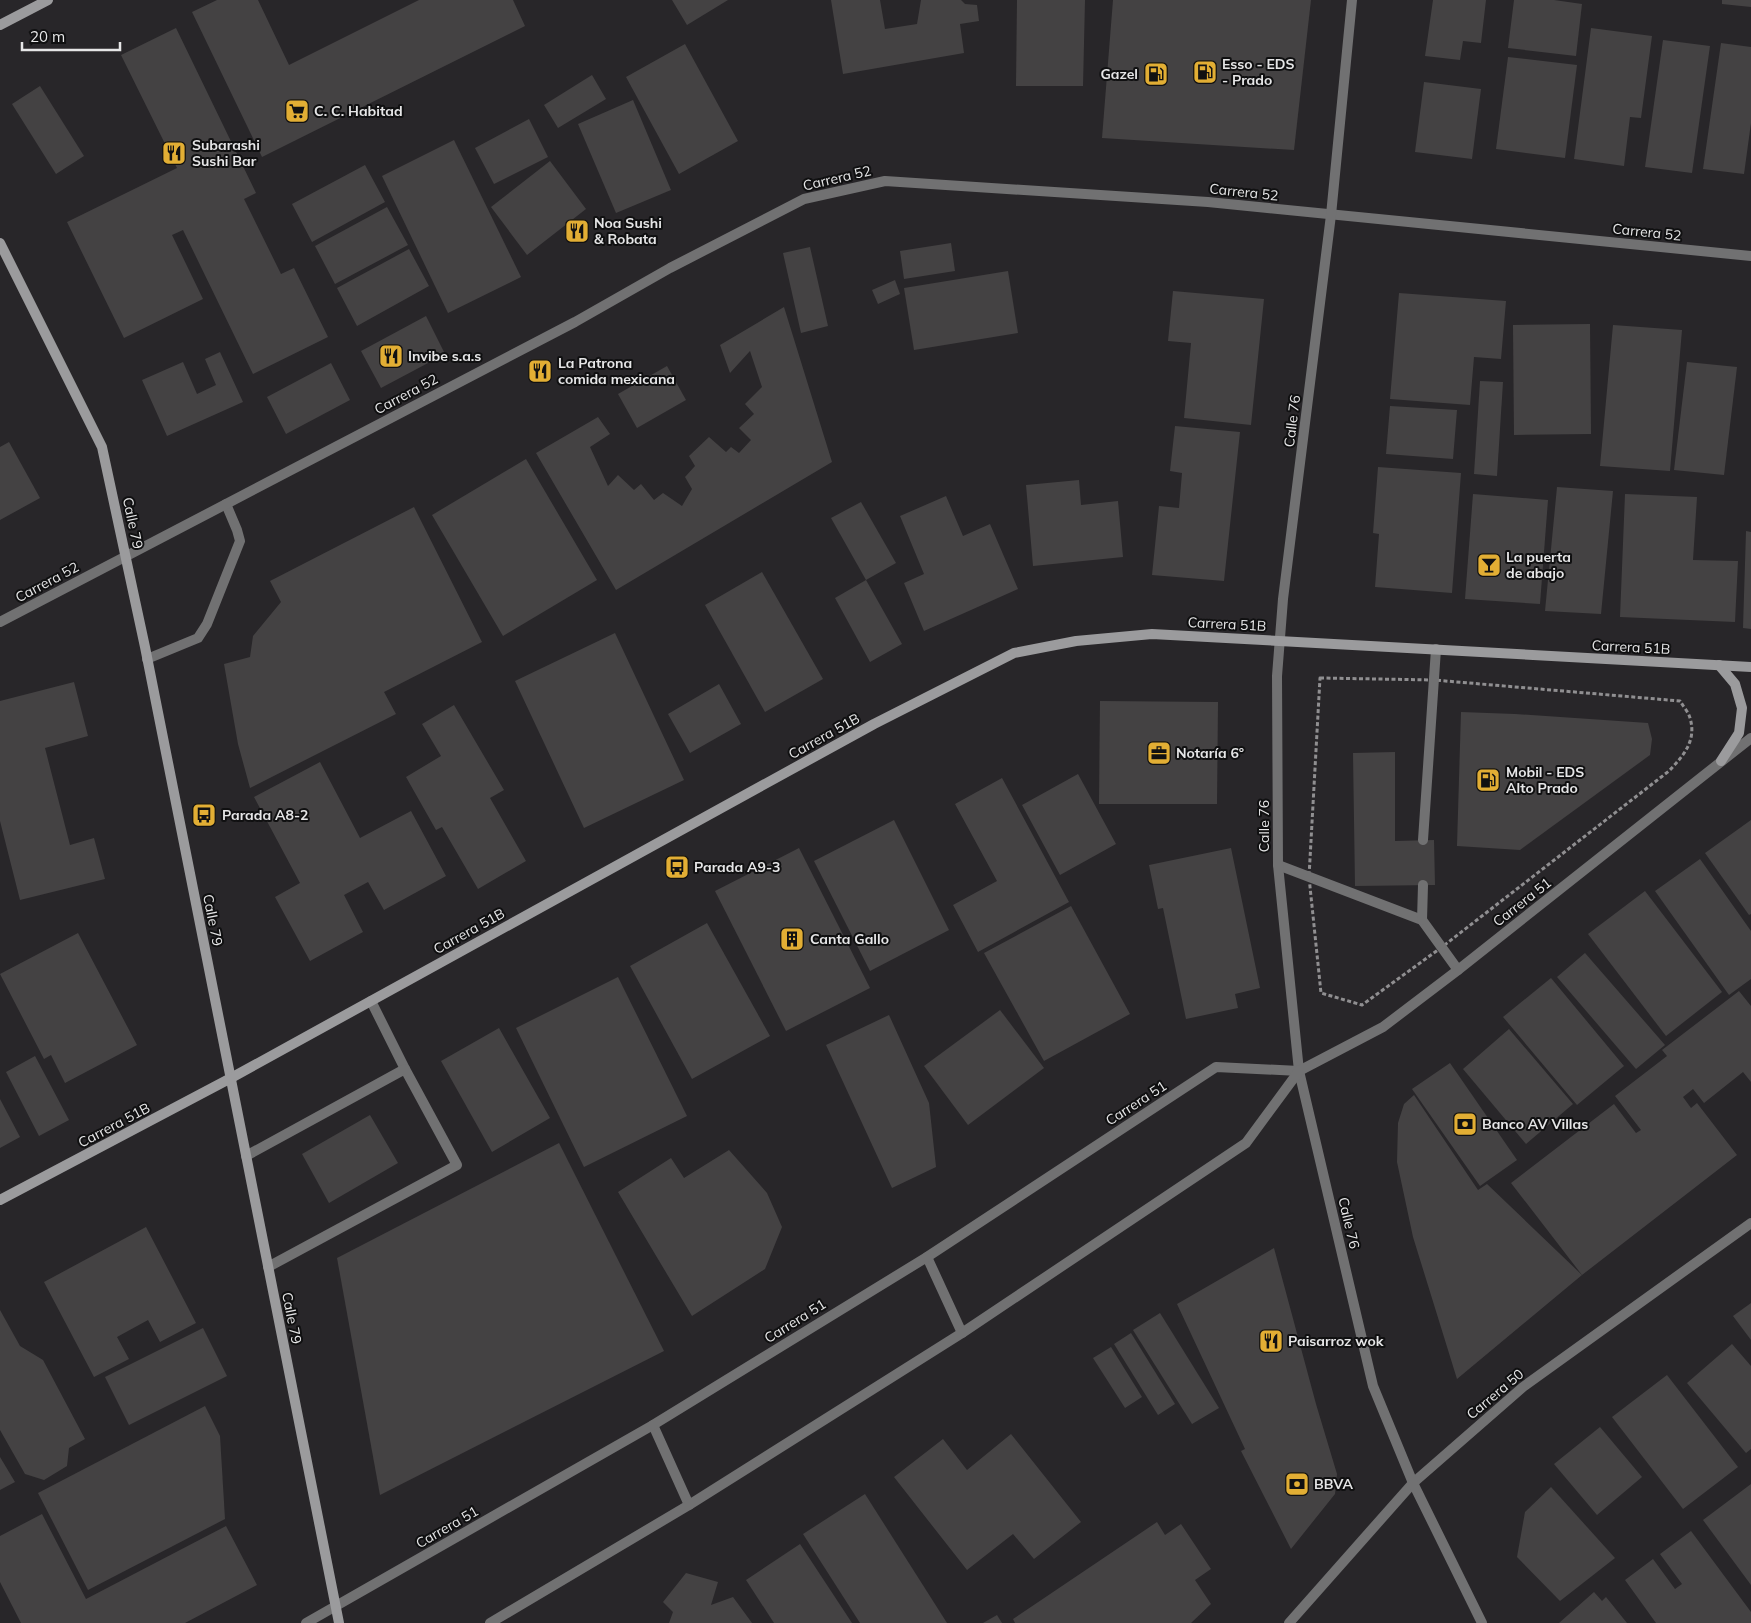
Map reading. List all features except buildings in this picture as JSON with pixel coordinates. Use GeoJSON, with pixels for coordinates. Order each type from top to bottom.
{"type":"FeatureCollection","features":[{"type":"Feature","properties":{"kind":"main road"},"geometry":{"type":"LineString","coordinates":[[0,26],[48,0]]}},
{"type":"Feature","properties":{"kind":"main road","name":"Calle 79"},"geometry":{"type":"LineString","coordinates":[[0,243],[102,447],[147,659],[339,1623]]}},
{"type":"Feature","properties":{"kind":"main road","name":"Carrera 51B"},"geometry":{"type":"LineString","coordinates":[[0,1200],[231,1078],[874,724],[1014,653],[1076,641],[1152,634],[1751,667]]}},
{"type":"Feature","properties":{"kind":"main road"},"geometry":{"type":"LineString","coordinates":[[1719,665],[1735,684],[1742,708],[1739,734],[1721,761]]}},
{"type":"Feature","properties":{"kind":"street","name":"Calle 76"},"geometry":{"type":"LineString","coordinates":[[1352,0],[1331,215],[1283,599],[1277,676],[1278,865],[1299,1070],[1373,1386],[1413,1483],[1482,1623]]}},
{"type":"Feature","properties":{"kind":"street","name":"Carrera 52"},"geometry":{"type":"LineString","coordinates":[[0,622],[575,322],[670,268],[804,199],[885,181],[1208,202],[1751,256]]}},
{"type":"Feature","properties":{"kind":"street"},"geometry":{"type":"LineString","coordinates":[[147,659],[198,638],[208,624],[240,541],[226,504]]}},
{"type":"Feature","properties":{"kind":"street"},"geometry":{"type":"LineString","coordinates":[[1423,840],[1436,649]]}},
{"type":"Feature","properties":{"kind":"street","name":"Carrera 51"},"geometry":{"type":"LineString","coordinates":[[490,1623],[688,1505],[962,1333],[1246,1143],[1299,1070],[1383,1027],[1751,738]]}},
{"type":"Feature","properties":{"kind":"street"},"geometry":{"type":"LineString","coordinates":[[1278,865],[1422,920],[1458,970]]}},
{"type":"Feature","properties":{"kind":"street"},"geometry":{"type":"LineString","coordinates":[[1422,920],[1423,886]]}},
{"type":"Feature","properties":{"kind":"street"},"geometry":{"type":"LineString","coordinates":[[268,1267],[457,1165],[405,1070],[371,1001]]}},
{"type":"Feature","properties":{"kind":"street","name":"Carrera 51"},"geometry":{"type":"LineString","coordinates":[[306,1623],[654,1425],[927,1256],[1216,1067],[1299,1070]]}},
{"type":"Feature","properties":{"kind":"street"},"geometry":{"type":"LineString","coordinates":[[246,1156],[405,1070]]}},
{"type":"Feature","properties":{"kind":"street","name":"Carrera 50"},"geometry":{"type":"LineString","coordinates":[[1290,1623],[1413,1483],[1523,1387],[1751,1223]]}},
{"type":"Feature","properties":{"kind":"street"},"geometry":{"type":"LineString","coordinates":[[927,1256],[962,1333]]}},
{"type":"Feature","properties":{"kind":"street"},"geometry":{"type":"LineString","coordinates":[[654,1425],[688,1505]]}},
{"type":"Feature","properties":{"kind":"path"},"geometry":{"type":"LineString","coordinates":[[1320,678],[1434,680],[1680,701],[1690,718],[1691,736],[1687,752],[1669,771],[1442,947],[1362,1006],[1322,993],[1309,878],[1320,678]]}},
{"type":"Feature","properties":{"kind":"place","name":"Esso - EDS - Prado"},"geometry":{"type":"Point","coordinates":[1205,72]}},
{"type":"Feature","properties":{"kind":"place","name":"Gazel"},"geometry":{"type":"Point","coordinates":[1156,74]}},
{"type":"Feature","properties":{"kind":"place","name":"C. C. Habitad"},"geometry":{"type":"Point","coordinates":[297,111]}},
{"type":"Feature","properties":{"kind":"place","name":"Subarashi Sushi Bar"},"geometry":{"type":"Point","coordinates":[174,153]}},
{"type":"Feature","properties":{"kind":"place","name":"Noa Sushi & Robata"},"geometry":{"type":"Point","coordinates":[577,231]}},
{"type":"Feature","properties":{"kind":"place","name":"Invibe s.a.s"},"geometry":{"type":"Point","coordinates":[391,356]}},
{"type":"Feature","properties":{"kind":"place","name":"La Patrona comida mexicana"},"geometry":{"type":"Point","coordinates":[540,371]}},
{"type":"Feature","properties":{"kind":"place","name":"La puerta de abajo"},"geometry":{"type":"Point","coordinates":[1489,565]}},
{"type":"Feature","properties":{"kind":"place","name":"Notaría 6°"},"geometry":{"type":"Point","coordinates":[1159,753]}},
{"type":"Feature","properties":{"kind":"place","name":"Mobil - EDS Alto Prado"},"geometry":{"type":"Point","coordinates":[1488,780]}},
{"type":"Feature","properties":{"kind":"place","name":"Parada A8-2"},"geometry":{"type":"Point","coordinates":[204,815]}},
{"type":"Feature","properties":{"kind":"place","name":"Parada A9-3"},"geometry":{"type":"Point","coordinates":[677,867]}},
{"type":"Feature","properties":{"kind":"place","name":"Canta Gallo"},"geometry":{"type":"Point","coordinates":[792,939]}},
{"type":"Feature","properties":{"kind":"place","name":"Banco AV Villas"},"geometry":{"type":"Point","coordinates":[1465,1124]}},
{"type":"Feature","properties":{"kind":"place","name":"Paisarroz wok"},"geometry":{"type":"Point","coordinates":[1271,1341]}},
{"type":"Feature","properties":{"kind":"place","name":"BBVA"},"geometry":{"type":"Point","coordinates":[1297,1484]}}]}
